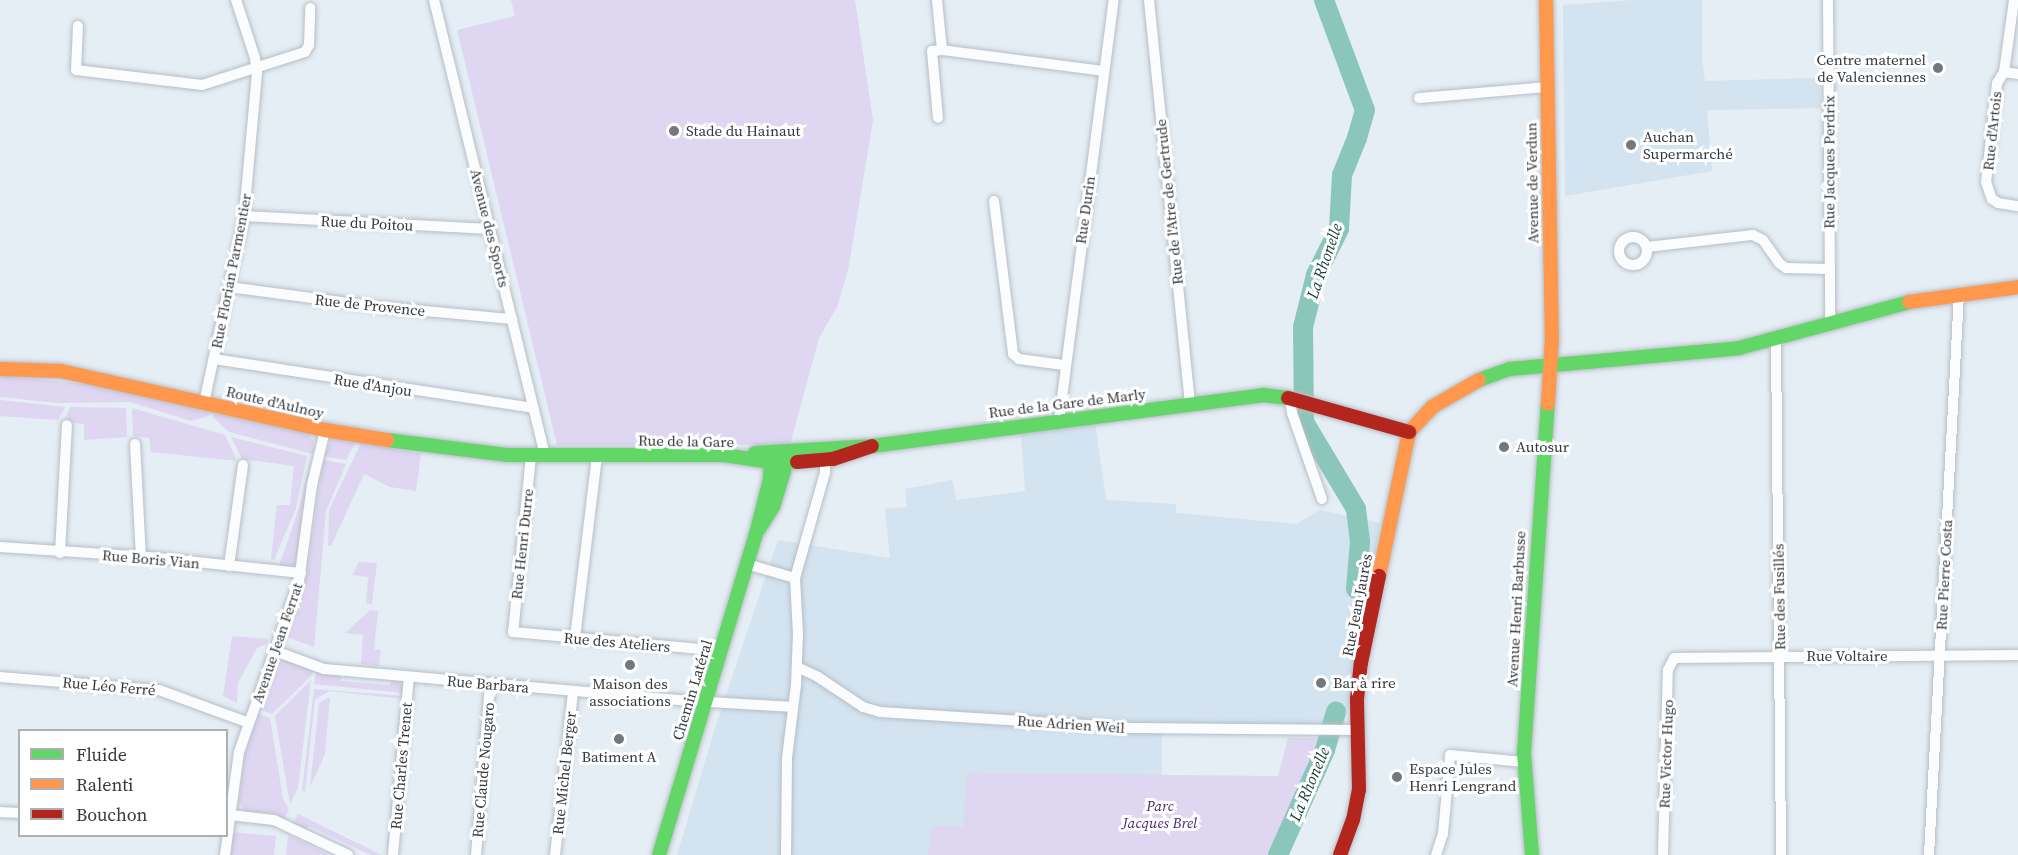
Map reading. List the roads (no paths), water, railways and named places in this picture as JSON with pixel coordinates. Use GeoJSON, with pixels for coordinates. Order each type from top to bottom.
{"type":"FeatureCollection","features":[{"type":"Feature","properties":{"kind":"street","name":"Rue Florian Parmentier"},"geometry":{"type":"LineString","coordinates":[[204,403],[244,216],[256,67],[236,0]]}},
{"type":"Feature","properties":{"kind":"street","name":"Avenue des Sports"},"geometry":{"type":"LineString","coordinates":[[434,0],[533,408],[538,457]]}},
{"type":"Feature","properties":{"kind":"street"},"geometry":{"type":"LineString","coordinates":[[937,0],[942,50]]}},
{"type":"Feature","properties":{"kind":"street","name":"Rue Durin"},"geometry":{"type":"LineString","coordinates":[[1059,420],[1064,365],[1114,0]]}},
{"type":"Feature","properties":{"kind":"street","name":"Rue de l'Atre de Gertrude"},"geometry":{"type":"LineString","coordinates":[[1149,0],[1190,404]]}},
{"type":"Feature","properties":{"kind":"street","name":"Avenue de Verdun"},"geometry":{"type":"LineString","coordinates":[[1546,0],[1551,366]]}},
{"type":"Feature","properties":{"kind":"street","name":"Rue Jacques Perdrix"},"geometry":{"type":"LineString","coordinates":[[1828,0],[1830,323]]}},
{"type":"Feature","properties":{"kind":"street","name":"Rue d'Artois"},"geometry":{"type":"LineString","coordinates":[[2014,0],[2004,72],[1997,83],[1987,187],[1989,196],[1998,203],[2018,206]]}},
{"type":"Feature","properties":{"kind":"street"},"geometry":{"type":"LineString","coordinates":[[78,26],[76,70],[122,73],[196,85],[307,50],[310,8]]}},
{"type":"Feature","properties":{"kind":"street"},"geometry":{"type":"LineString","coordinates":[[938,118],[932,51],[942,50],[1104,71]]}},
{"type":"Feature","properties":{"kind":"street"},"geometry":{"type":"LineString","coordinates":[[2004,72],[2018,74]]}},
{"type":"Feature","properties":{"kind":"street"},"geometry":{"type":"LineString","coordinates":[[1419,98],[1546,87]]}},
{"type":"Feature","properties":{"kind":"street"},"geometry":{"type":"LineString","coordinates":[[994,201],[1013,354],[1019,359],[1064,365]]}},
{"type":"Feature","properties":{"kind":"street","name":"Rue du Poitou"},"geometry":{"type":"LineString","coordinates":[[244,216],[490,229]]}},
{"type":"Feature","properties":{"kind":"street"},"geometry":{"type":"LineString","coordinates":[[1647,247],[1753,235],[1762,240],[1779,263],[1786,268],[1830,269]]}},
{"type":"Feature","properties":{"kind":"street","name":"Rue de Provence"},"geometry":{"type":"LineString","coordinates":[[229,287],[372,306],[512,319]]}},
{"type":"Feature","properties":{"kind":"street"},"geometry":{"type":"LineString","coordinates":[[1409,432],[1432,406],[1471,383],[1510,369],[1720,351],[1776,339],[1895,305],[2018,287]]}},
{"type":"Feature","properties":{"kind":"street","name":"Rue Pierre Costa"},"geometry":{"type":"LineString","coordinates":[[1929,855],[1959,294]]}},
{"type":"Feature","properties":{"kind":"street","name":"Rue des Fusillés"},"geometry":{"type":"LineString","coordinates":[[1776,339],[1781,855]]}},
{"type":"Feature","properties":{"kind":"street","name":"Rue d'Anjou"},"geometry":{"type":"LineString","coordinates":[[214,359],[533,408]]}},
{"type":"Feature","properties":{"kind":"street","name":"Avenue Henri Barbusse"},"geometry":{"type":"LineString","coordinates":[[1532,855],[1524,762],[1536,543],[1551,366]]}},
{"type":"Feature","properties":{"kind":"street","name":"Route d'Aulnoy"},"geometry":{"type":"LineString","coordinates":[[0,369],[61,371],[325,430],[421,446],[538,457]]}},
{"type":"Feature","properties":{"kind":"street","name":"Rue de la Gare de Marly"},"geometry":{"type":"LineString","coordinates":[[825,454],[1059,420],[1263,395],[1293,400],[1409,432]]}},
{"type":"Feature","properties":{"kind":"street"},"geometry":{"type":"LineString","coordinates":[[1293,400],[1292,413],[1322,499]]}},
{"type":"Feature","properties":{"kind":"street"},"geometry":{"type":"LineString","coordinates":[[60,553],[66,425]]}},
{"type":"Feature","properties":{"kind":"street","name":"Avenue Jean Ferrat"},"geometry":{"type":"LineString","coordinates":[[228,825],[237,758],[301,573],[312,484],[325,430]]}},
{"type":"Feature","properties":{"kind":"street","name":"Rue Jean Jaurès"},"geometry":{"type":"LineString","coordinates":[[1340,855],[1353,820],[1359,790],[1357,699],[1361,663],[1409,432]]}},
{"type":"Feature","properties":{"kind":"street"},"geometry":{"type":"LineString","coordinates":[[135,444],[141,556]]}},
{"type":"Feature","properties":{"kind":"street"},"geometry":{"type":"LineString","coordinates":[[777,457],[825,454],[825,472],[795,578],[797,667],[787,758],[786,855]]}},
{"type":"Feature","properties":{"kind":"street","name":"Rue de la Gare"},"geometry":{"type":"LineString","coordinates":[[538,457],[724,455],[777,457]]}},
{"type":"Feature","properties":{"kind":"street","name":"Rue Henri Durre"},"geometry":{"type":"LineString","coordinates":[[513,632],[538,457]]}},
{"type":"Feature","properties":{"kind":"street"},"geometry":{"type":"LineString","coordinates":[[575,638],[597,457]]}},
{"type":"Feature","properties":{"kind":"street","name":"Chemin Latéral"},"geometry":{"type":"LineString","coordinates":[[659,855],[756,534],[771,512],[777,457]]}},
{"type":"Feature","properties":{"kind":"street"},"geometry":{"type":"LineString","coordinates":[[229,566],[243,465]]}},
{"type":"Feature","properties":{"kind":"street","name":"Rue Boris Vian"},"geometry":{"type":"LineString","coordinates":[[0,548],[141,556],[301,573]]}},
{"type":"Feature","properties":{"kind":"street"},"geometry":{"type":"LineString","coordinates":[[747,564],[795,578]]}},
{"type":"Feature","properties":{"kind":"street","name":"Rue des Ateliers"},"geometry":{"type":"LineString","coordinates":[[513,632],[720,651]]}},
{"type":"Feature","properties":{"kind":"street","name":"Rue Barbara"},"geometry":{"type":"LineString","coordinates":[[274,651],[324,669],[705,702],[793,707]]}},
{"type":"Feature","properties":{"kind":"street","name":"Rue Voltaire"},"geometry":{"type":"LineString","coordinates":[[1676,657],[2018,655]]}},
{"type":"Feature","properties":{"kind":"street","name":"Rue Victor Hugo"},"geometry":{"type":"LineString","coordinates":[[1663,855],[1668,670],[1669,663],[1676,657]]}},
{"type":"Feature","properties":{"kind":"street","name":"Rue Adrien Weil"},"geometry":{"type":"LineString","coordinates":[[797,667],[818,677],[863,707],[880,712],[1133,728],[1357,730]]}},
{"type":"Feature","properties":{"kind":"street","name":"Rue Léo Ferré"},"geometry":{"type":"LineString","coordinates":[[0,677],[159,690],[249,723]]}},
{"type":"Feature","properties":{"kind":"street","name":"Rue Charles Trenet"},"geometry":{"type":"LineString","coordinates":[[393,855],[408,677]]}},
{"type":"Feature","properties":{"kind":"street","name":"Rue Claude Nougaro"},"geometry":{"type":"LineString","coordinates":[[477,855],[490,684]]}},
{"type":"Feature","properties":{"kind":"street","name":"Rue Michel Berger"},"geometry":{"type":"LineString","coordinates":[[555,855],[573,691]]}},
{"type":"Feature","properties":{"kind":"street"},"geometry":{"type":"LineString","coordinates":[[1436,855],[1443,834],[1450,755],[1524,762]]}},
{"type":"Feature","properties":{"kind":"street"},"geometry":{"type":"LineString","coordinates":[[0,812],[18,813]]}},
{"type":"Feature","properties":{"kind":"street"},"geometry":{"type":"LineString","coordinates":[[230,815],[274,820],[348,855]]}},
{"type":"Feature","properties":{"kind":"street","name":"Avenue Jean Ferrat"},"geometry":{"type":"LineString","coordinates":[[225,855],[226,837]]}},
{"type":"Feature","properties":{"kind":"waterway","name":"La Rhonelle"},"geometry":{"type":"LineString","coordinates":[[1324,0],[1365,110],[1342,175],[1339,229],[1316,275],[1303,327],[1304,422],[1356,509],[1360,542],[1356,589]]}},
{"type":"Feature","properties":{"kind":"waterway","name":"La Rhonelle"},"geometry":{"type":"LineString","coordinates":[[1278,855],[1325,750],[1336,712]]}},
{"type":"Feature","properties":{"kind":"place","name":"Centre maternel de Valenciennes"},"geometry":{"type":"Point","coordinates":[1938,68]}},
{"type":"Feature","properties":{"kind":"place","name":"Stade du Hainaut"},"geometry":{"type":"Point","coordinates":[674,131]}},
{"type":"Feature","properties":{"kind":"place","name":"Auchan Supermarché"},"geometry":{"type":"Point","coordinates":[1631,145]}},
{"type":"Feature","properties":{"kind":"place","name":"Autosur"},"geometry":{"type":"Point","coordinates":[1504,447]}},
{"type":"Feature","properties":{"kind":"place","name":"Maison des associations"},"geometry":{"type":"Point","coordinates":[630,665]}},
{"type":"Feature","properties":{"kind":"place","name":"Bar à rire"},"geometry":{"type":"Point","coordinates":[1321,683]}},
{"type":"Feature","properties":{"kind":"place","name":"Batiment A"},"geometry":{"type":"Point","coordinates":[619,739]}},
{"type":"Feature","properties":{"kind":"place","name":"Espace Jules Henri Lengrand"},"geometry":{"type":"Point","coordinates":[1397,777]}},
{"type":"Feature","properties":{"kind":"park label","name":"Parc Jacques Brel"},"geometry":{"type":"Point","coordinates":[1160,814]}}]}
